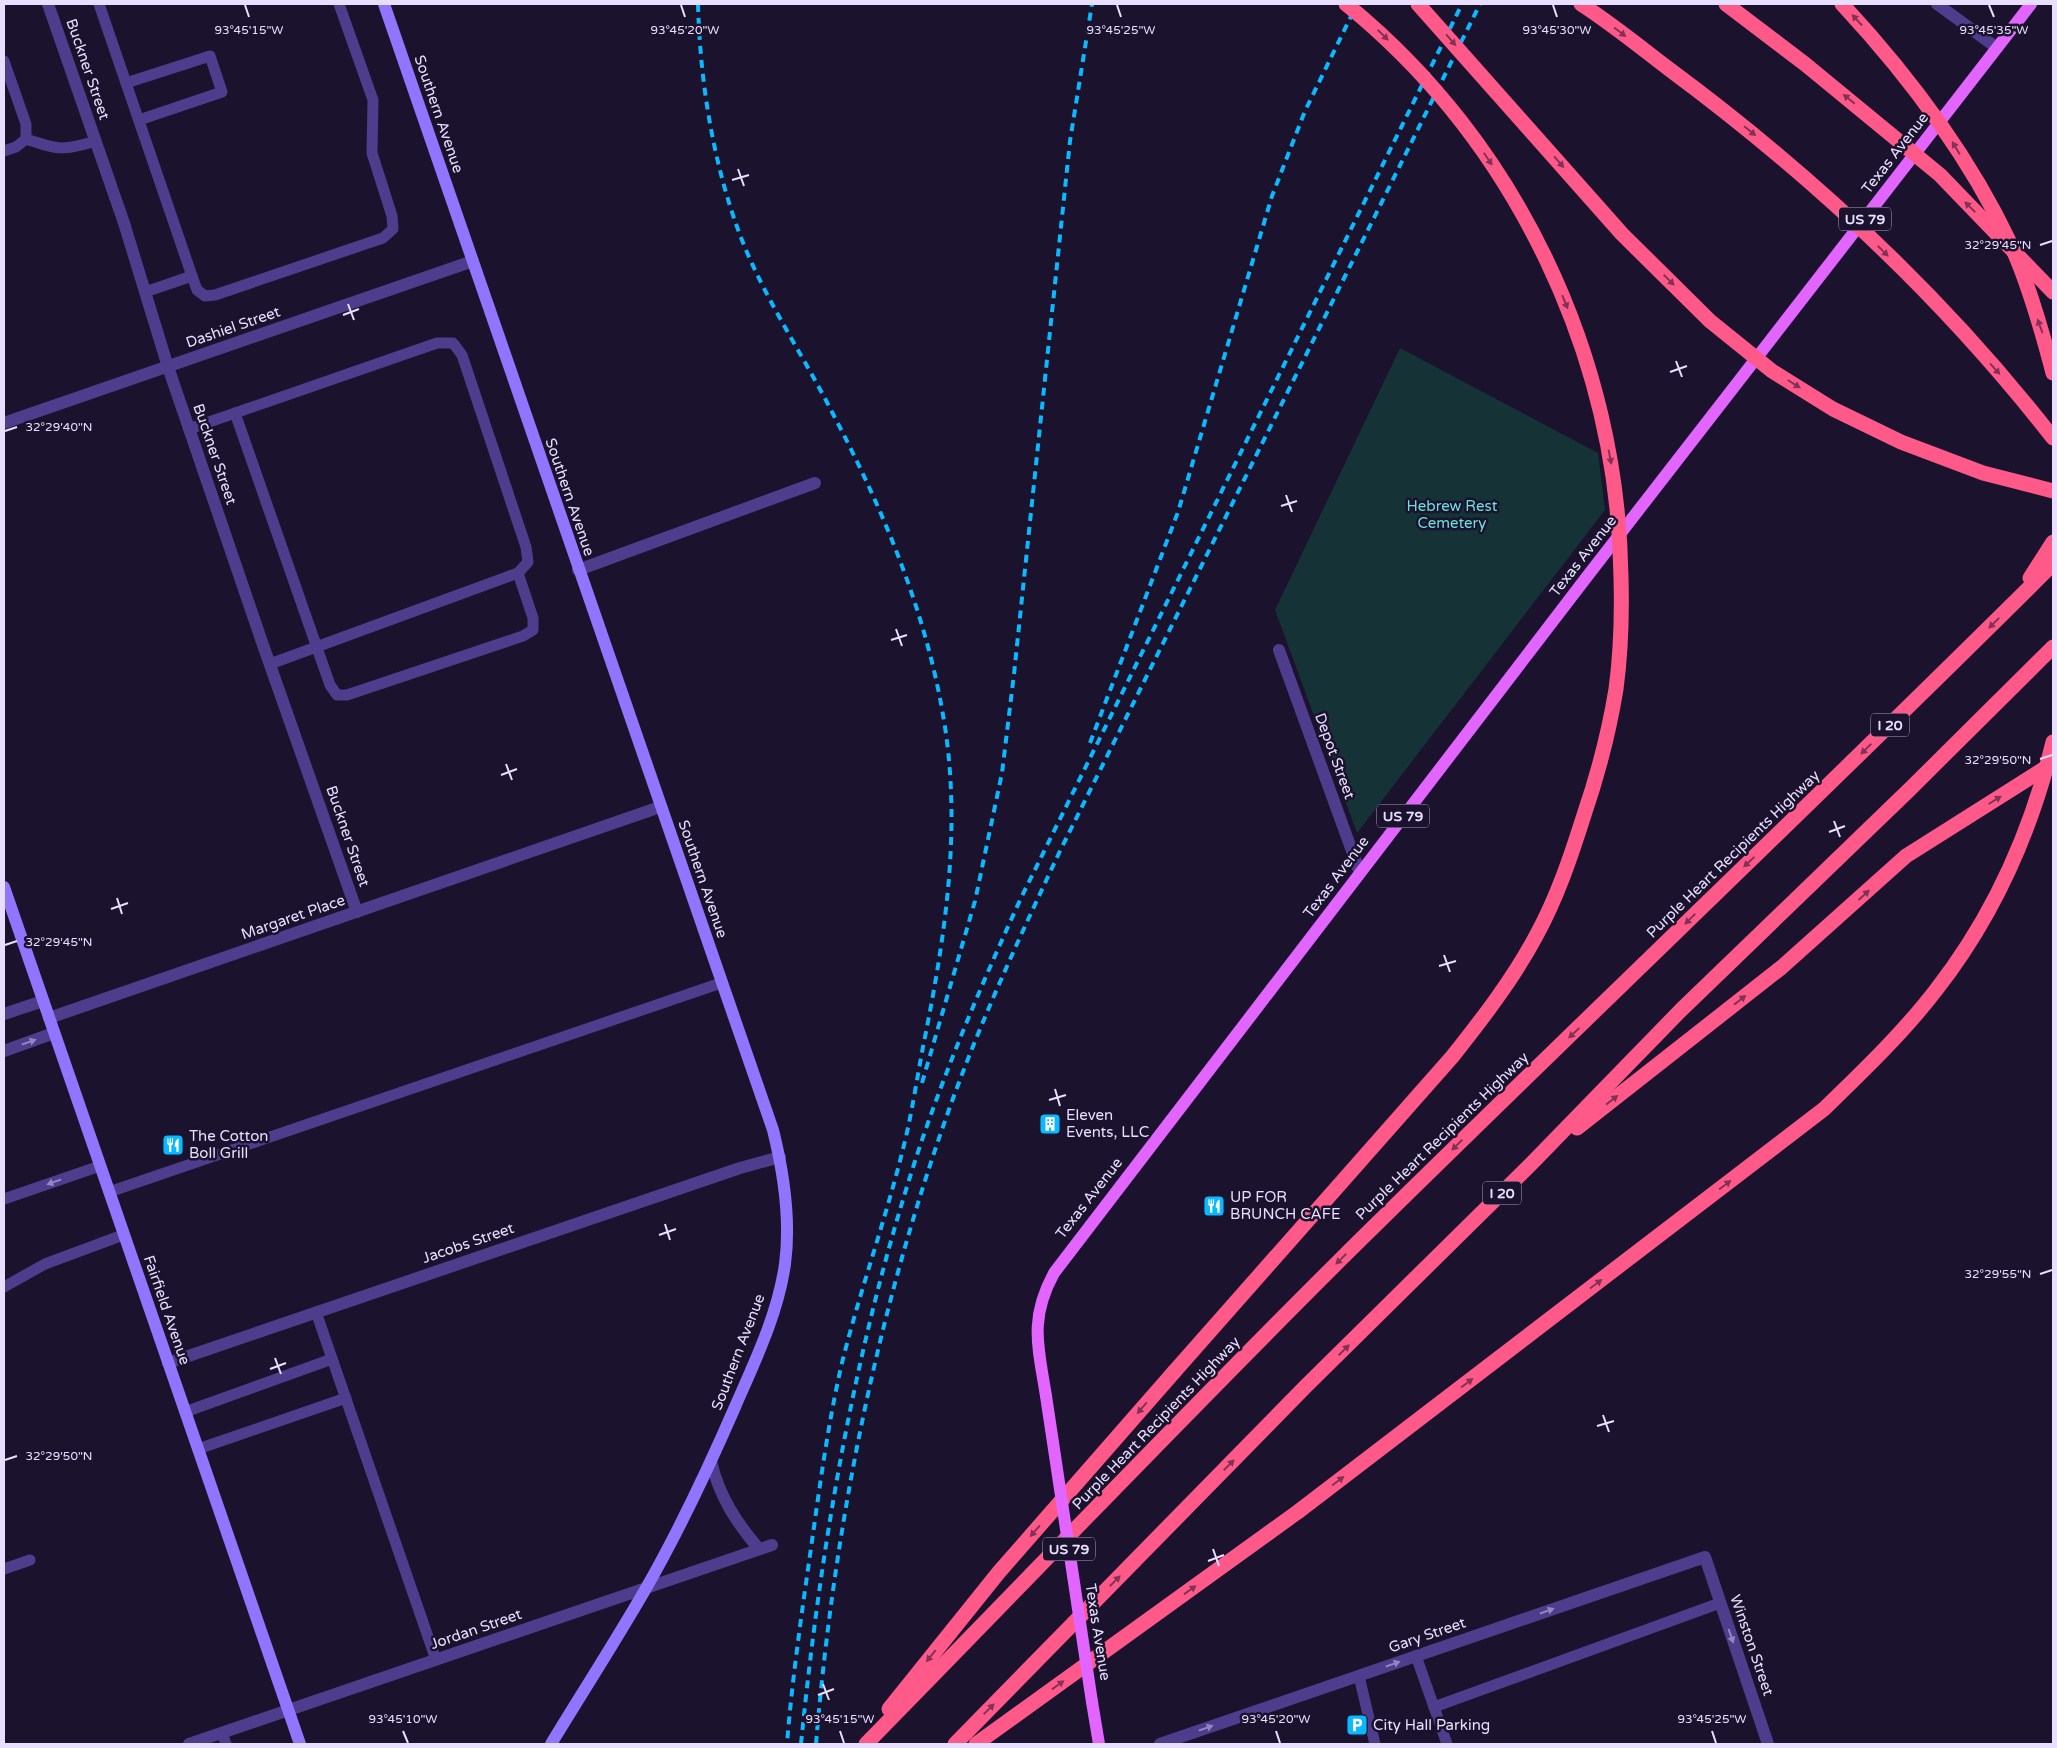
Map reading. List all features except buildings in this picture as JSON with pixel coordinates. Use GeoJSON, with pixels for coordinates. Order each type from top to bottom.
{"type":"FeatureCollection","features":[{"type":"Feature","properties":{"kind":"highway"},"geometry":{"type":"LineString","coordinates":[[860,1744],[999,1572],[1452,1057],[1484,1017],[1537,934],[1571,857],[1597,777],[1616,688],[1621,594],[1621,542],[1614,477],[1598,395],[1576,328],[1555,276],[1528,225],[1481,148],[1449,104],[1413,63],[1377,29],[1346,4]]}},
{"type":"Feature","properties":{"kind":"highway"},"geometry":{"type":"LineString","coordinates":[[1418,4],[1622,234],[1710,321],[1772,371],[1833,409],[1901,442],[1983,473],[2053,490]]}},
{"type":"Feature","properties":{"kind":"highway"},"geometry":{"type":"LineString","coordinates":[[1581,4],[1715,103],[1791,165],[1872,240],[1950,318],[2023,400],[2053,438]]}},
{"type":"Feature","properties":{"kind":"highway"},"geometry":{"type":"LineString","coordinates":[[1726,4],[1752,21],[1889,131],[1940,176],[2053,292]]}},
{"type":"Feature","properties":{"kind":"highway"},"geometry":{"type":"LineString","coordinates":[[1842,4],[1882,47],[1916,90],[1947,134],[1984,193],[2011,244],[2044,337],[2053,373]]}},
{"type":"Feature","properties":{"kind":"highway"},"geometry":{"type":"LineString","coordinates":[[2014,602],[2053,542]]}},
{"type":"Feature","properties":{"kind":"highway","name":"Purple Heart Recipients Highway"},"geometry":{"type":"LineString","coordinates":[[866,1744],[1340,1261],[1513,1090],[1829,786],[2053,564]]}},
{"type":"Feature","properties":{"kind":"highway","name":"I 20"},"geometry":{"type":"LineString","coordinates":[[955,1744],[1306,1386],[1532,1163],[1681,1010],[1910,790],[2053,646]]}},
{"type":"Feature","properties":{"kind":"highway"},"geometry":{"type":"LineString","coordinates":[[976,1744],[1299,1511],[1824,1109],[1864,1071],[1936,990],[1980,924],[2017,855],[2043,783],[2053,742]]}},
{"type":"Feature","properties":{"kind":"highway"},"geometry":{"type":"LineString","coordinates":[[1532,1163],[1782,967],[1906,856],[2053,763]]}},
{"type":"Feature","properties":{"kind":"main road","name":"Texas Avenue"},"geometry":{"type":"LineString","coordinates":[[1099,1744],[1038,1343],[1037,1315],[1044,1291],[1054,1273],[1360,872],[2031,4]]}},
{"type":"Feature","properties":{"kind":"street","name":"Buckner Street"},"geometry":{"type":"LineString","coordinates":[[48,4],[96,141],[189,429],[357,912]]}},
{"type":"Feature","properties":{"kind":"street","name":"Southern Avenue"},"geometry":{"type":"LineString","coordinates":[[384,4],[773,1130],[780,1157],[787,1211],[785,1265],[775,1307],[758,1354],[711,1461],[646,1589],[551,1744]]}},
{"type":"Feature","properties":{"kind":"street"},"geometry":{"type":"LineString","coordinates":[[1938,4],[1997,48]]}},
{"type":"Feature","properties":{"kind":"street","name":"Dashiel Street"},"geometry":{"type":"LineString","coordinates":[[4,423],[473,262]]}},
{"type":"Feature","properties":{"kind":"street"},"geometry":{"type":"LineString","coordinates":[[578,570],[815,483]]}},
{"type":"Feature","properties":{"kind":"street","name":"Depot Street"},"geometry":{"type":"LineString","coordinates":[[1279,650],[1360,872]]}},
{"type":"Feature","properties":{"kind":"street","name":"Margaret Place"},"geometry":{"type":"LineString","coordinates":[[49,1018],[660,807]]}},
{"type":"Feature","properties":{"kind":"street","name":"Fairfield Avenue"},"geometry":{"type":"LineString","coordinates":[[4,887],[300,1744]]}},
{"type":"Feature","properties":{"kind":"street"},"geometry":{"type":"LineString","coordinates":[[4,1014],[43,1001]]}},
{"type":"Feature","properties":{"kind":"street"},"geometry":{"type":"LineString","coordinates":[[4,1051],[54,1033]]}},
{"type":"Feature","properties":{"kind":"street","name":"Jacobs Street"},"geometry":{"type":"LineString","coordinates":[[168,1363],[740,1168],[780,1157]]}},
{"type":"Feature","properties":{"kind":"street"},"geometry":{"type":"LineString","coordinates":[[711,1461],[715,1478],[728,1508],[759,1549]]}},
{"type":"Feature","properties":{"kind":"street","name":"Jordan Street"},"geometry":{"type":"LineString","coordinates":[[189,1744],[224,1739],[288,1710],[772,1545]]}},
{"type":"Feature","properties":{"kind":"street","name":"Winston Street"},"geometry":{"type":"LineString","coordinates":[[1704,1557],[1768,1744]]}},
{"type":"Feature","properties":{"kind":"street","name":"Gary Street"},"geometry":{"type":"LineString","coordinates":[[1160,1744],[1704,1557]]}},
{"type":"Feature","properties":{"kind":"lane"},"geometry":{"type":"LineString","coordinates":[[99,4],[197,290],[205,296],[215,295],[383,238],[393,228],[392,216],[372,153],[373,100],[339,4]]}},
{"type":"Feature","properties":{"kind":"lane"},"geometry":{"type":"LineString","coordinates":[[126,83],[210,56],[222,92],[139,120]]}},
{"type":"Feature","properties":{"kind":"lane"},"geometry":{"type":"LineString","coordinates":[[4,62],[7,84],[26,124],[26,139],[16,148],[4,151]]}},
{"type":"Feature","properties":{"kind":"lane"},"geometry":{"type":"LineString","coordinates":[[26,139],[56,150],[71,149],[96,141]]}},
{"type":"Feature","properties":{"kind":"lane"},"geometry":{"type":"LineString","coordinates":[[146,292],[192,276]]}},
{"type":"Feature","properties":{"kind":"lane"},"geometry":{"type":"LineString","coordinates":[[189,429],[437,343],[453,343],[462,355],[526,547],[528,562],[518,573],[270,664]]}},
{"type":"Feature","properties":{"kind":"lane"},"geometry":{"type":"LineString","coordinates":[[235,413],[316,647],[330,685],[337,695],[347,695],[523,636],[533,630],[533,618],[518,573]]}},
{"type":"Feature","properties":{"kind":"lane"},"geometry":{"type":"LineString","coordinates":[[109,1192],[721,982]]}},
{"type":"Feature","properties":{"kind":"lane"},"geometry":{"type":"LineString","coordinates":[[4,1199],[100,1166]]}},
{"type":"Feature","properties":{"kind":"lane"},"geometry":{"type":"LineString","coordinates":[[4,1286],[45,1264],[124,1235]]}},
{"type":"Feature","properties":{"kind":"lane"},"geometry":{"type":"LineString","coordinates":[[316,1312],[436,1660]]}},
{"type":"Feature","properties":{"kind":"lane"},"geometry":{"type":"LineString","coordinates":[[185,1412],[332,1360]]}},
{"type":"Feature","properties":{"kind":"lane"},"geometry":{"type":"LineString","coordinates":[[198,1450],[346,1398]]}},
{"type":"Feature","properties":{"kind":"lane"},"geometry":{"type":"LineString","coordinates":[[4,1569],[30,1560]]}},
{"type":"Feature","properties":{"kind":"lane"},"geometry":{"type":"LineString","coordinates":[[1434,1707],[1720,1603]]}},
{"type":"Feature","properties":{"kind":"lane"},"geometry":{"type":"LineString","coordinates":[[1416,1656],[1447,1744]]}},
{"type":"Feature","properties":{"kind":"lane"},"geometry":{"type":"LineString","coordinates":[[1359,1676],[1372,1743]]}},
{"type":"Feature","properties":{"kind":"green space","name":"Hebrew Rest Cemetery"},"geometry":{"type":"Polygon","coordinates":[[[1400,348],[1598,453],[1605,510],[1357,833],[1275,610],[1400,348]]]}},
{"type":"Feature","properties":{"kind":"railway"},"geometry":{"type":"LineString","coordinates":[[698,4],[705,92],[715,151],[731,208],[740,235],[760,281],[851,449],[902,565],[927,645],[937,686],[950,767],[951,846],[944,924],[932,1003],[906,1136],[848,1339],[836,1390],[803,1602],[787,1744]]}},
{"type":"Feature","properties":{"kind":"railway"},"geometry":{"type":"LineString","coordinates":[[922,1083],[975,901],[1002,773],[1070,141],[1092,4]]}},
{"type":"Feature","properties":{"kind":"railway"},"geometry":{"type":"LineString","coordinates":[[1090,743],[1178,512],[1272,196],[1305,111],[1357,4]]}},
{"type":"Feature","properties":{"kind":"railway"},"geometry":{"type":"LineString","coordinates":[[801,1744],[809,1669],[830,1519],[859,1371],[876,1297],[896,1224],[918,1152],[953,1055],[1021,898],[1462,4]]}},
{"type":"Feature","properties":{"kind":"railway"},"geometry":{"type":"LineString","coordinates":[[816,1744],[834,1581],[847,1500],[863,1420],[901,1260],[925,1182],[963,1072],[1002,976],[1060,851],[1480,4]]}},
{"type":"Feature","properties":{"kind":"place","name":"Eleven Events, LLC"},"geometry":{"type":"Point","coordinates":[1050,1124]}},
{"type":"Feature","properties":{"kind":"place","name":"The Cotton Boll Grill"},"geometry":{"type":"Point","coordinates":[173,1145]}},
{"type":"Feature","properties":{"kind":"place","name":"UP FOR BRUNCH CAFE"},"geometry":{"type":"Point","coordinates":[1214,1206]}},
{"type":"Feature","properties":{"kind":"place","name":"City Hall Parking"},"geometry":{"type":"Point","coordinates":[1357,1725]}}]}
